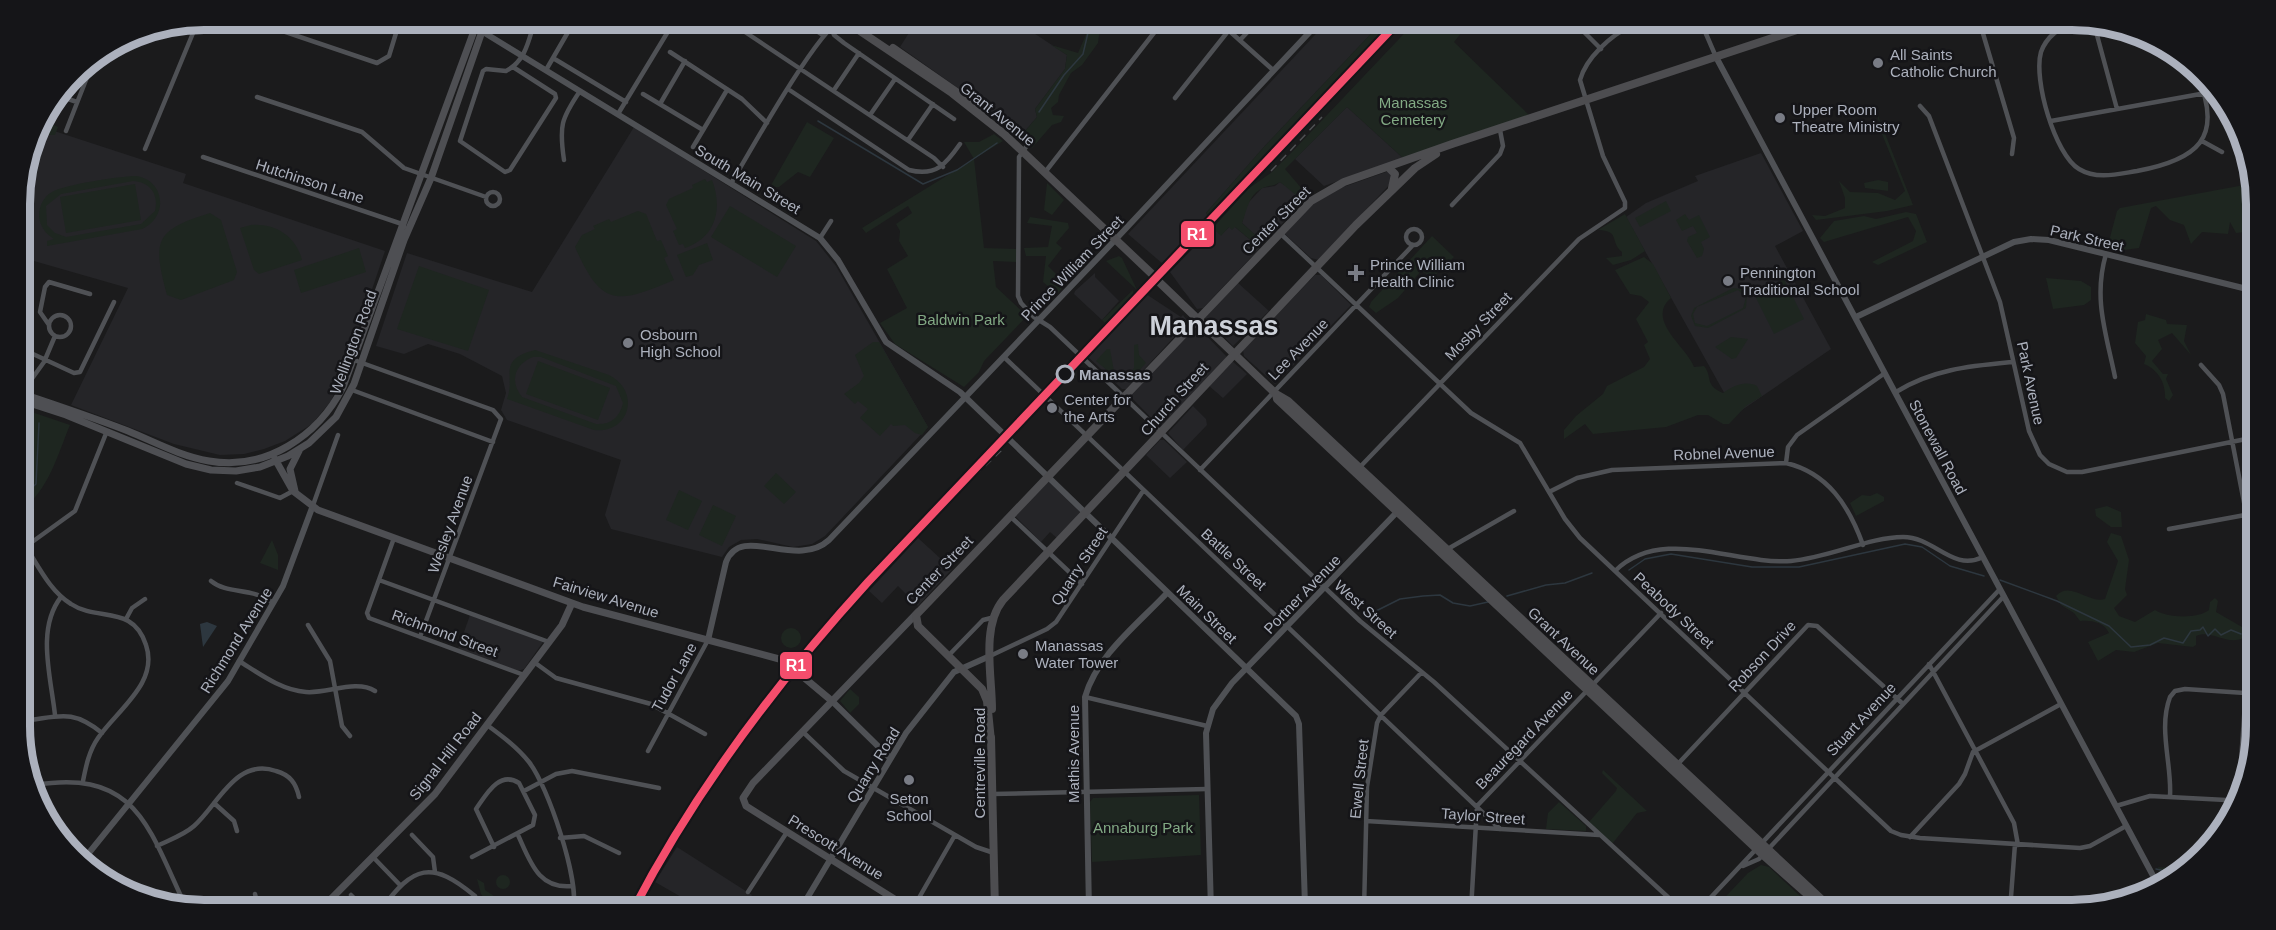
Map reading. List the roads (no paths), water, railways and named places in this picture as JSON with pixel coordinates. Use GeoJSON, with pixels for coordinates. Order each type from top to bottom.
{"type":"FeatureCollection","features":[{"type":"Feature","properties":{"kind":"highway","name":"Center Street"},"geometry":{"type":"LineString","coordinates":[[918,612],[1311,201],[1327,190],[1452,144],[1797,30]]}},
{"type":"Feature","properties":{"kind":"highway","name":"Church Street"},"geometry":{"type":"LineString","coordinates":[[995,617],[1003,600],[1162,434],[1234,353],[1392,189],[1427,159],[1490,133]]}},
{"type":"Feature","properties":{"kind":"highway"},"geometry":{"type":"LineString","coordinates":[[1388,167],[1396,177],[1392,189]]}},
{"type":"Feature","properties":{"kind":"highway"},"geometry":{"type":"LineString","coordinates":[[918,612],[915,618],[918,626],[984,692],[991,741]]}},
{"type":"Feature","properties":{"kind":"highway","name":"Centreville Road"},"geometry":{"type":"LineString","coordinates":[[995,617],[990,656],[995,900]]}},
{"type":"Feature","properties":{"kind":"main road","name":"Wellington Road"},"geometry":{"type":"LineString","coordinates":[[30,400],[209,461],[235,462],[272,454],[296,442],[322,420],[358,362],[427,177],[478,30]]}},
{"type":"Feature","properties":{"kind":"main road","name":"Grant Avenue"},"geometry":{"type":"LineString","coordinates":[[866,30],[975,108],[1024,148],[1152,274]]}},
{"type":"Feature","properties":{"kind":"main road","name":"Wellington Road"},"geometry":{"type":"LineString","coordinates":[[108,428],[186,464],[212,470],[246,470],[276,462],[301,449],[326,428],[352,390],[358,362],[402,224],[427,177]]}},
{"type":"Feature","properties":{"kind":"main road","name":"Grant Avenue"},"geometry":{"type":"LineString","coordinates":[[1158,281],[1813,900]]}},
{"type":"Feature","properties":{"kind":"main road"},"geometry":{"type":"LineString","coordinates":[[295,494],[290,470],[301,449]]}},
{"type":"Feature","properties":{"kind":"main road","name":"Fairview Avenue"},"geometry":{"type":"LineString","coordinates":[[272,454],[295,494],[312,508],[572,603],[783,660],[831,701]]}},
{"type":"Feature","properties":{"kind":"main road","name":"Signal Hill Road"},"geometry":{"type":"LineString","coordinates":[[330,900],[435,794],[566,620],[572,603]]}},
{"type":"Feature","properties":{"kind":"main road","name":"Center Street"},"geometry":{"type":"LineString","coordinates":[[746,806],[743,801],[744,794],[918,612]]}},
{"type":"Feature","properties":{"kind":"main road","name":"Center Street"},"geometry":{"type":"LineString","coordinates":[[905,626],[918,626]]}},
{"type":"Feature","properties":{"kind":"main road","name":"Prescott Avenue"},"geometry":{"type":"LineString","coordinates":[[746,806],[896,900]]}},
{"type":"Feature","properties":{"kind":"main road","name":"Grant Avenue"},"geometry":{"type":"LineString","coordinates":[[1762,849],[1821,900]]}},
{"type":"Feature","properties":{"kind":"street"},"geometry":{"type":"LineString","coordinates":[[145,149],[194,30]]}},
{"type":"Feature","properties":{"kind":"street"},"geometry":{"type":"LineString","coordinates":[[280,30],[377,63],[389,56],[397,30]]}},
{"type":"Feature","properties":{"kind":"street","name":"South Main Street"},"geometry":{"type":"LineString","coordinates":[[480,30],[820,238],[838,260],[886,342],[942,378],[965,397]]}},
{"type":"Feature","properties":{"kind":"street"},"geometry":{"type":"LineString","coordinates":[[513,67],[555,94],[556,98],[510,170],[506,172],[460,141],[483,71],[486,69],[506,71],[513,67],[523,56],[532,30]]}},
{"type":"Feature","properties":{"kind":"street"},"geometry":{"type":"LineString","coordinates":[[546,70],[569,30]]}},
{"type":"Feature","properties":{"kind":"street"},"geometry":{"type":"LineString","coordinates":[[618,114],[669,30]]}},
{"type":"Feature","properties":{"kind":"street"},"geometry":{"type":"LineString","coordinates":[[742,30],[908,140],[943,167]]}},
{"type":"Feature","properties":{"kind":"street"},"geometry":{"type":"LineString","coordinates":[[815,30],[824,36]]}},
{"type":"Feature","properties":{"kind":"street"},"geometry":{"type":"LineString","coordinates":[[732,183],[788,89],[827,30]]}},
{"type":"Feature","properties":{"kind":"street"},"geometry":{"type":"LineString","coordinates":[[833,30],[834,35],[844,43],[954,119]]}},
{"type":"Feature","properties":{"kind":"street"},"geometry":{"type":"LineString","coordinates":[[1047,170],[1156,30]]}},
{"type":"Feature","properties":{"kind":"street"},"geometry":{"type":"LineString","coordinates":[[1175,98],[1229,30],[1273,70]]}},
{"type":"Feature","properties":{"kind":"street"},"geometry":{"type":"LineString","coordinates":[[1240,40],[1250,30]]}},
{"type":"Feature","properties":{"kind":"street","name":"Prince William Street"},"geometry":{"type":"LineString","coordinates":[[739,548],[756,545],[798,552],[825,544],[1311,30]]}},
{"type":"Feature","properties":{"kind":"street"},"geometry":{"type":"LineString","coordinates":[[1582,30],[1601,49]]}},
{"type":"Feature","properties":{"kind":"street"},"geometry":{"type":"LineString","coordinates":[[1585,100],[1580,83],[1581,74],[1601,49],[1624,30]]}},
{"type":"Feature","properties":{"kind":"street","name":"Stonewall Road"},"geometry":{"type":"LineString","coordinates":[[1704,30],[1716,57],[2155,879]]}},
{"type":"Feature","properties":{"kind":"street"},"geometry":{"type":"LineString","coordinates":[[1982,30],[2014,138],[2012,154]]}},
{"type":"Feature","properties":{"kind":"street"},"geometry":{"type":"LineString","coordinates":[[2061,30],[2052,35],[2042,52],[2040,75],[2059,148],[2068,161],[2083,171],[2097,175],[2121,174],[2177,162],[2190,154],[2202,141],[2207,119],[2200,86]]}},
{"type":"Feature","properties":{"kind":"street"},"geometry":{"type":"LineString","coordinates":[[2096,32],[2117,109]]}},
{"type":"Feature","properties":{"kind":"street"},"geometry":{"type":"LineString","coordinates":[[670,52],[727,90],[767,123]]}},
{"type":"Feature","properties":{"kind":"street"},"geometry":{"type":"LineString","coordinates":[[834,90],[859,53]]}},
{"type":"Feature","properties":{"kind":"street"},"geometry":{"type":"LineString","coordinates":[[553,58],[626,102]]}},
{"type":"Feature","properties":{"kind":"street"},"geometry":{"type":"LineString","coordinates":[[660,104],[685,61]]}},
{"type":"Feature","properties":{"kind":"street"},"geometry":{"type":"LineString","coordinates":[[66,131],[88,74]]}},
{"type":"Feature","properties":{"kind":"street"},"geometry":{"type":"LineString","coordinates":[[870,115],[896,79]]}},
{"type":"Feature","properties":{"kind":"street"},"geometry":{"type":"LineString","coordinates":[[788,89],[907,169],[930,172],[943,167],[960,144]]}},
{"type":"Feature","properties":{"kind":"street"},"geometry":{"type":"LineString","coordinates":[[693,147],[727,90]]}},
{"type":"Feature","properties":{"kind":"street"},"geometry":{"type":"LineString","coordinates":[[564,160],[560,139],[561,125],[580,91]]}},
{"type":"Feature","properties":{"kind":"street"},"geometry":{"type":"LineString","coordinates":[[2051,121],[2206,93]]}},
{"type":"Feature","properties":{"kind":"street"},"geometry":{"type":"LineString","coordinates":[[643,94],[703,130]]}},
{"type":"Feature","properties":{"kind":"street"},"geometry":{"type":"LineString","coordinates":[[257,97],[362,132],[377,142],[397,165],[486,197]]}},
{"type":"Feature","properties":{"kind":"street"},"geometry":{"type":"LineString","coordinates":[[66,98],[77,102]]}},
{"type":"Feature","properties":{"kind":"street","name":"Mosby Street"},"geometry":{"type":"LineString","coordinates":[[1357,470],[1580,238],[1626,206],[1603,156],[1585,100]]}},
{"type":"Feature","properties":{"kind":"street"},"geometry":{"type":"LineString","coordinates":[[908,140],[933,104]]}},
{"type":"Feature","properties":{"kind":"street","name":"Park Avenue"},"geometry":{"type":"LineString","coordinates":[[1920,106],[1927,112],[2005,317],[2013,362],[2032,437],[2044,460],[2059,470],[2082,471],[2246,439]]}},
{"type":"Feature","properties":{"kind":"street"},"geometry":{"type":"LineString","coordinates":[[1452,205],[1500,154],[1503,146],[1500,130]]}},
{"type":"Feature","properties":{"kind":"street"},"geometry":{"type":"LineString","coordinates":[[2202,141],[2222,152]]}},
{"type":"Feature","properties":{"kind":"street","name":"West Street"},"geometry":{"type":"LineString","coordinates":[[1024,148],[1019,157],[1018,298],[1021,303],[1050,327],[1324,588],[1520,761],[1671,900]]}},
{"type":"Feature","properties":{"kind":"street","name":"Hutchinson Lane"},"geometry":{"type":"LineString","coordinates":[[203,157],[402,224]]}},
{"type":"Feature","properties":{"kind":"street"},"geometry":{"type":"LineString","coordinates":[[820,238],[831,221]]}},
{"type":"Feature","properties":{"kind":"street"},"geometry":{"type":"LineString","coordinates":[[402,224],[407,232]]}},
{"type":"Feature","properties":{"kind":"street","name":"Peabody Street"},"geometry":{"type":"LineString","coordinates":[[1280,233],[1481,421],[1520,443],[1574,531],[1892,831],[1910,837],[2085,848],[2126,826]]}},
{"type":"Feature","properties":{"kind":"street","name":"Park Street"},"geometry":{"type":"LineString","coordinates":[[1856,317],[2014,242],[2031,239],[2049,240],[2246,289]]}},
{"type":"Feature","properties":{"kind":"street","name":"Lee Avenue"},"geometry":{"type":"LineString","coordinates":[[1200,470],[1413,245]]}},
{"type":"Feature","properties":{"kind":"street"},"geometry":{"type":"LineString","coordinates":[[2106,254],[2099,275],[2098,293],[2115,376]]}},
{"type":"Feature","properties":{"kind":"street"},"geometry":{"type":"LineString","coordinates":[[55,336],[40,312],[45,287],[49,282],[90,294]]}},
{"type":"Feature","properties":{"kind":"street"},"geometry":{"type":"LineString","coordinates":[[30,353],[74,373],[80,372],[114,302]]}},
{"type":"Feature","properties":{"kind":"street"},"geometry":{"type":"LineString","coordinates":[[49,325],[53,317],[59,315],[71,321],[72,327],[67,335],[55,336]]}},
{"type":"Feature","properties":{"kind":"street"},"geometry":{"type":"LineString","coordinates":[[30,382],[45,360],[55,336]]}},
{"type":"Feature","properties":{"kind":"street","name":"Battle Street"},"geometry":{"type":"LineString","coordinates":[[1004,357],[1500,829]]}},
{"type":"Feature","properties":{"kind":"street","name":"Wesley Avenue"},"geometry":{"type":"LineString","coordinates":[[358,362],[493,411],[501,418],[451,559],[420,637]]}},
{"type":"Feature","properties":{"kind":"street"},"geometry":{"type":"LineString","coordinates":[[1896,392],[1916,380],[1944,370],[2013,362]]}},
{"type":"Feature","properties":{"kind":"street"},"geometry":{"type":"LineString","coordinates":[[2201,365],[2222,389],[2246,509]]}},
{"type":"Feature","properties":{"kind":"street"},"geometry":{"type":"LineString","coordinates":[[1786,463],[1788,447],[1797,435],[1885,373]]}},
{"type":"Feature","properties":{"kind":"street"},"geometry":{"type":"LineString","coordinates":[[352,390],[493,442]]}},
{"type":"Feature","properties":{"kind":"street","name":"Main Street"},"geometry":{"type":"LineString","coordinates":[[965,397],[1298,722],[1305,900]]}},
{"type":"Feature","properties":{"kind":"street"},"geometry":{"type":"LineString","coordinates":[[30,543],[75,511],[108,428]]}},
{"type":"Feature","properties":{"kind":"street","name":"Richmond Avenue"},"geometry":{"type":"LineString","coordinates":[[87,855],[219,693],[239,662],[288,574],[338,435]]}},
{"type":"Feature","properties":{"kind":"street","name":"Robnel Avenue"},"geometry":{"type":"LineString","coordinates":[[1549,492],[1577,478],[1612,470],[1786,463],[1808,471],[1828,484],[1846,508],[1863,545]]}},
{"type":"Feature","properties":{"kind":"street"},"geometry":{"type":"LineString","coordinates":[[237,483],[278,498],[295,494]]}},
{"type":"Feature","properties":{"kind":"street","name":"Quarry Street"},"geometry":{"type":"LineString","coordinates":[[990,656],[1038,633],[1059,618],[1143,490]]}},
{"type":"Feature","properties":{"kind":"street","name":"Portner Avenue"},"geometry":{"type":"LineString","coordinates":[[1211,900],[1207,726],[1217,701],[1400,510]]}},
{"type":"Feature","properties":{"kind":"street"},"geometry":{"type":"LineString","coordinates":[[1444,551],[1514,511]]}},
{"type":"Feature","properties":{"kind":"street"},"geometry":{"type":"LineString","coordinates":[[2169,529],[2246,514]]}},
{"type":"Feature","properties":{"kind":"street"},"geometry":{"type":"LineString","coordinates":[[1011,516],[1082,584]]}},
{"type":"Feature","properties":{"kind":"street"},"geometry":{"type":"LineString","coordinates":[[1615,571],[1639,554],[1665,548],[1773,561],[1813,558],[1894,537],[1910,537],[1932,544],[1952,559],[1960,561],[1972,561],[1983,557]]}},
{"type":"Feature","properties":{"kind":"street","name":"Richmond Street"},"geometry":{"type":"LineString","coordinates":[[394,538],[368,616],[524,675]]}},
{"type":"Feature","properties":{"kind":"street","name":"Tudor Lane"},"geometry":{"type":"LineString","coordinates":[[648,751],[708,640],[726,562],[732,552],[739,548]]}},
{"type":"Feature","properties":{"kind":"street"},"geometry":{"type":"LineString","coordinates":[[30,557],[61,597],[78,608],[126,619],[145,641],[148,668],[141,686],[102,733],[90,753],[83,781]]}},
{"type":"Feature","properties":{"kind":"street"},"geometry":{"type":"LineString","coordinates":[[379,580],[549,642]]}},
{"type":"Feature","properties":{"kind":"street"},"geometry":{"type":"LineString","coordinates":[[211,581],[221,587],[254,592],[273,603]]}},
{"type":"Feature","properties":{"kind":"street","name":"Stuart Avenue"},"geometry":{"type":"LineString","coordinates":[[1740,867],[1754,862],[1762,849],[1829,771],[2000,589]]}},
{"type":"Feature","properties":{"kind":"street","name":"Mathis Avenue"},"geometry":{"type":"LineString","coordinates":[[1089,900],[1085,697],[1093,675],[1104,659],[1167,593]]}},
{"type":"Feature","properties":{"kind":"street"},"geometry":{"type":"LineString","coordinates":[[55,715],[47,630],[53,609],[61,597]]}},
{"type":"Feature","properties":{"kind":"street","name":"Stuart Avenue"},"geometry":{"type":"LineString","coordinates":[[1709,900],[1835,777],[2004,597]]}},
{"type":"Feature","properties":{"kind":"street"},"geometry":{"type":"LineString","coordinates":[[126,619],[132,608],[145,599]]}},
{"type":"Feature","properties":{"kind":"street","name":"Beauregard Avenue"},"geometry":{"type":"LineString","coordinates":[[1472,900],[1477,806],[1660,614]]}},
{"type":"Feature","properties":{"kind":"street","name":"Church Street"},"geometry":{"type":"LineString","coordinates":[[949,655],[983,620],[995,617]]}},
{"type":"Feature","properties":{"kind":"street","name":"Robson Drive"},"geometry":{"type":"LineString","coordinates":[[1675,767],[1805,626],[1812,624],[1904,704]]}},
{"type":"Feature","properties":{"kind":"street"},"geometry":{"type":"LineString","coordinates":[[308,625],[330,661],[337,689],[342,726],[350,736]]}},
{"type":"Feature","properties":{"kind":"street","name":"Quarry Road"},"geometry":{"type":"LineString","coordinates":[[806,900],[890,758],[944,684],[961,668],[990,656]]}},
{"type":"Feature","properties":{"kind":"street"},"geometry":{"type":"LineString","coordinates":[[239,662],[293,690],[310,693],[364,687],[375,691]]}},
{"type":"Feature","properties":{"kind":"street"},"geometry":{"type":"LineString","coordinates":[[534,662],[556,678],[643,701],[705,734]]}},
{"type":"Feature","properties":{"kind":"street"},"geometry":{"type":"LineString","coordinates":[[1929,664],[2014,823],[2016,845],[2011,900]]}},
{"type":"Feature","properties":{"kind":"street"},"geometry":{"type":"LineString","coordinates":[[1381,715],[1421,673]]}},
{"type":"Feature","properties":{"kind":"street"},"geometry":{"type":"LineString","coordinates":[[2170,796],[2170,775],[2165,747],[2168,701],[2172,694],[2185,689],[2246,693],[2238,777]]}},
{"type":"Feature","properties":{"kind":"street"},"geometry":{"type":"LineString","coordinates":[[1085,697],[1207,726]]}},
{"type":"Feature","properties":{"kind":"street","name":"Fairview Avenue"},"geometry":{"type":"LineString","coordinates":[[831,701],[890,758]]}},
{"type":"Feature","properties":{"kind":"street"},"geometry":{"type":"LineString","coordinates":[[1910,837],[1959,784],[1974,750],[2061,704]]}},
{"type":"Feature","properties":{"kind":"street"},"geometry":{"type":"LineString","coordinates":[[30,719],[55,715],[77,717],[102,733]]}},
{"type":"Feature","properties":{"kind":"street","name":"Ewell Street"},"geometry":{"type":"LineString","coordinates":[[1364,900],[1369,772],[1381,715]]}},
{"type":"Feature","properties":{"kind":"street"},"geometry":{"type":"LineString","coordinates":[[487,725],[520,752],[542,782],[573,886],[573,900]]}},
{"type":"Feature","properties":{"kind":"street"},"geometry":{"type":"LineString","coordinates":[[802,732],[841,769],[978,848],[994,853]]}},
{"type":"Feature","properties":{"kind":"street"},"geometry":{"type":"LineString","coordinates":[[157,846],[194,826],[236,778],[260,768],[275,770],[287,776],[294,783],[299,797]]}},
{"type":"Feature","properties":{"kind":"street"},"geometry":{"type":"LineString","coordinates":[[524,791],[556,774],[572,771],[659,788]]}},
{"type":"Feature","properties":{"kind":"street"},"geometry":{"type":"LineString","coordinates":[[472,857],[494,847],[531,828],[535,819],[524,791],[514,780],[502,780],[492,786],[476,808],[494,847]]}},
{"type":"Feature","properties":{"kind":"street"},"geometry":{"type":"LineString","coordinates":[[40,784],[83,781],[104,787],[130,804],[141,816],[181,899]]}},
{"type":"Feature","properties":{"kind":"street"},"geometry":{"type":"LineString","coordinates":[[992,794],[1207,789]]}},
{"type":"Feature","properties":{"kind":"street"},"geometry":{"type":"LineString","coordinates":[[2116,806],[2139,798],[2170,796],[2223,801],[2231,797]]}},
{"type":"Feature","properties":{"kind":"street"},"geometry":{"type":"LineString","coordinates":[[214,803],[234,821],[237,831]]}},
{"type":"Feature","properties":{"kind":"street","name":"Taylor Street"},"geometry":{"type":"LineString","coordinates":[[1366,820],[1599,835]]}},
{"type":"Feature","properties":{"kind":"street"},"geometry":{"type":"LineString","coordinates":[[748,892],[787,831]]}},
{"type":"Feature","properties":{"kind":"street"},"geometry":{"type":"LineString","coordinates":[[412,835],[433,857],[435,872]]}},
{"type":"Feature","properties":{"kind":"street"},"geometry":{"type":"LineString","coordinates":[[518,835],[539,877],[553,884],[573,886]]}},
{"type":"Feature","properties":{"kind":"street"},"geometry":{"type":"LineString","coordinates":[[918,900],[955,835]]}},
{"type":"Feature","properties":{"kind":"street"},"geometry":{"type":"LineString","coordinates":[[560,838],[584,836],[619,853]]}},
{"type":"Feature","properties":{"kind":"street"},"geometry":{"type":"LineString","coordinates":[[373,857],[400,885]]}},
{"type":"Feature","properties":{"kind":"street"},"geometry":{"type":"LineString","coordinates":[[389,900],[400,885],[415,876],[435,872],[454,879],[475,896]]}},
{"type":"Feature","properties":{"kind":"street"},"geometry":{"type":"LineString","coordinates":[[255,894],[256,900]]}},
{"type":"Feature","properties":{"kind":"street"},"geometry":{"type":"LineString","coordinates":[[351,895],[356,900]]}},
{"type":"Feature","properties":{"kind":"waterway"},"geometry":{"type":"LineString","coordinates":[[1039,112],[1064,75],[1083,54],[1089,30]]}},
{"type":"Feature","properties":{"kind":"waterway"},"geometry":{"type":"LineString","coordinates":[[818,121],[923,184],[957,170],[997,143]]}},
{"type":"Feature","properties":{"kind":"waterway"},"geometry":{"type":"LineString","coordinates":[[30,489],[36,484],[39,423]]}},
{"type":"Feature","properties":{"kind":"waterway"},"geometry":{"type":"LineString","coordinates":[[1629,570],[1645,559],[1671,554],[1752,567],[1799,567],[1905,544],[1922,547],[1950,566],[1984,576]]}},
{"type":"Feature","properties":{"kind":"waterway"},"geometry":{"type":"LineString","coordinates":[[1507,596],[1546,585],[1565,583],[1592,573]]}},
{"type":"Feature","properties":{"kind":"waterway"},"geometry":{"type":"LineString","coordinates":[[2000,580],[2057,601],[2109,626],[2131,647],[2150,645],[2164,638],[2183,643],[2191,631],[2200,630],[2203,627],[2208,636],[2215,629],[2221,635],[2231,630],[2241,634]]}},
{"type":"Feature","properties":{"kind":"waterway"},"geometry":{"type":"LineString","coordinates":[[1364,617],[1400,599],[1423,596],[1440,595],[1453,603],[1470,606],[1488,602]]}},
{"type":"Feature","properties":{"kind":"waterway"},"geometry":{"type":"LineString","coordinates":[[2156,869],[2164,874]]}},
{"type":"Feature","properties":{"kind":"railway"},"geometry":{"type":"LineString","coordinates":[[1271,171],[1322,117]]}},
{"type":"Feature","properties":{"kind":"railway"},"geometry":{"type":"LineString","coordinates":[[955,495],[1003,449]]}},
{"type":"Feature","properties":{"kind":"place","name":"All Saints Catholic Church"},"geometry":{"type":"Point","coordinates":[1878,63]}},
{"type":"Feature","properties":{"kind":"place","name":"Upper Room Theatre Ministry"},"geometry":{"type":"Point","coordinates":[1780,118]}},
{"type":"Feature","properties":{"kind":"place","name":"Prince William Health Clinic"},"geometry":{"type":"Point","coordinates":[1356,273]}},
{"type":"Feature","properties":{"kind":"place","name":"Pennington Traditional School"},"geometry":{"type":"Point","coordinates":[1728,281]}},
{"type":"Feature","properties":{"kind":"place","name":"Osbourn High School"},"geometry":{"type":"Point","coordinates":[628,343]}},
{"type":"Feature","properties":{"kind":"place","name":"Manassas"},"geometry":{"type":"Point","coordinates":[1065,374]}},
{"type":"Feature","properties":{"kind":"place","name":"Center for the Arts"},"geometry":{"type":"Point","coordinates":[1052,408]}},
{"type":"Feature","properties":{"kind":"place","name":"Manassas Water Tower"},"geometry":{"type":"Point","coordinates":[1023,654]}},
{"type":"Feature","properties":{"kind":"place","name":"Seton School"},"geometry":{"type":"Point","coordinates":[909,780]}},
{"type":"Feature","properties":{"kind":"district","name":"Manassas"},"geometry":{"type":"Point","coordinates":[1214,326]}},
{"type":"Feature","properties":{"kind":"park label","name":"Manassas Cemetery"},"geometry":{"type":"Point","coordinates":[1413,110]}},
{"type":"Feature","properties":{"kind":"park label","name":"Baldwin Park"},"geometry":{"type":"Point","coordinates":[961,319]}},
{"type":"Feature","properties":{"kind":"park label","name":"Annaburg Park"},"geometry":{"type":"Point","coordinates":[1143,827]}}]}
